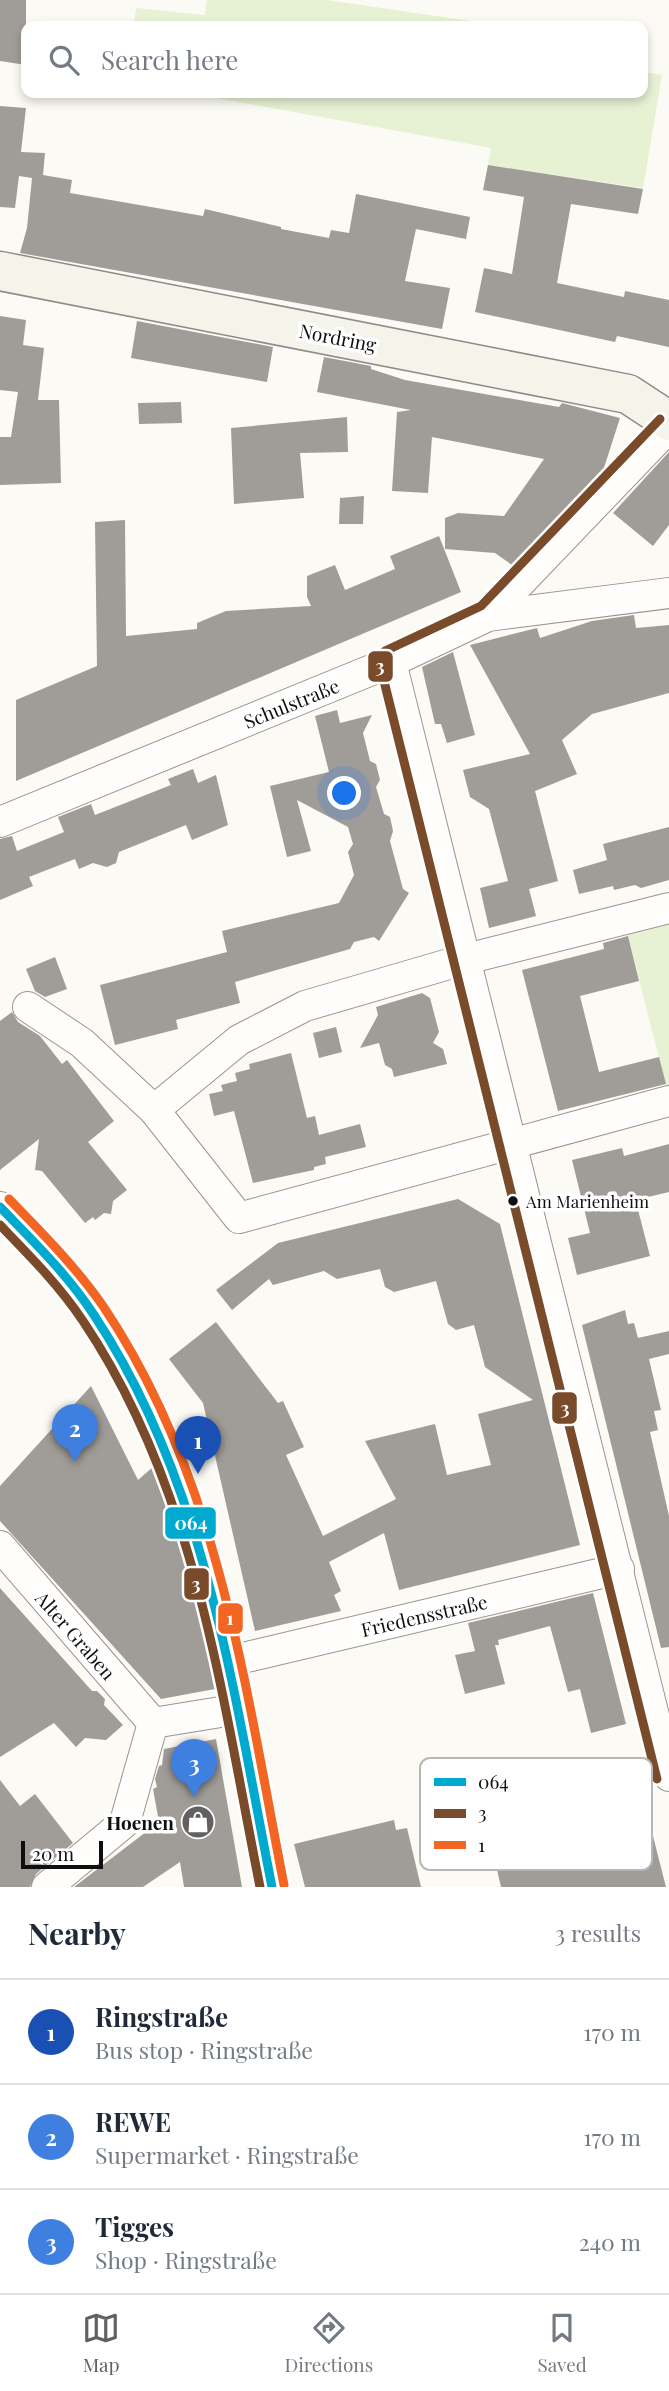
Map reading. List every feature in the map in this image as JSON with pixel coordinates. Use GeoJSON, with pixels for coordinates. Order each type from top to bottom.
{"type":"FeatureCollection","features":[{"type":"Feature","properties":{"kind":"main road","name":"Nordring"},"geometry":{"type":"LineString","coordinates":[[0,271],[628,394],[669,421]]}},
{"type":"Feature","properties":{"kind":"street"},"geometry":{"type":"LineString","coordinates":[[488,616],[669,427]]}},
{"type":"Feature","properties":{"kind":"street","name":"Schulstraße"},"geometry":{"type":"LineString","coordinates":[[0,822],[391,662],[488,616],[669,593]]}},
{"type":"Feature","properties":{"kind":"street"},"geometry":{"type":"LineString","coordinates":[[391,662],[669,1776]]}},
{"type":"Feature","properties":{"kind":"street"},"geometry":{"type":"LineString","coordinates":[[154,1110],[239,1040],[305,1006],[467,959],[669,908]]}},
{"type":"Feature","properties":{"kind":"street"},"geometry":{"type":"LineString","coordinates":[[28,1007],[82,1043],[154,1110],[239,1218],[669,1101]]}},
{"type":"Feature","properties":{"kind":"street"},"geometry":{"type":"LineString","coordinates":[[0,1207],[94,1314],[152,1412],[194,1522],[230,1661],[272,1887]]}},
{"type":"Feature","properties":{"kind":"street","name":"Alter Graben"},"geometry":{"type":"LineString","coordinates":[[0,1546],[153,1723]]}},
{"type":"Feature","properties":{"kind":"street","name":"Friedensstraße"},"geometry":{"type":"LineString","coordinates":[[230,1661],[619,1569]]}},
{"type":"Feature","properties":{"kind":"street"},"geometry":{"type":"LineString","coordinates":[[47,1887],[125,1822],[153,1723],[239,1709]]}},
{"type":"Feature","properties":{"kind":"green space"},"geometry":{"type":"Polygon","coordinates":[[[207,0],[327,0],[470,21],[135,21],[136,8],[205,15],[207,0]]]}},
{"type":"Feature","properties":{"kind":"green space"},"geometry":{"type":"Polygon","coordinates":[[[648,73],[662,75],[643,188],[488,165],[491,148],[216,98],[648,98],[648,73]]]}},
{"type":"Feature","properties":{"kind":"green space"},"geometry":{"type":"Polygon","coordinates":[[[669,921],[669,1093],[668,1093],[627,932],[669,921]]]}},
{"type":"Feature","properties":{"kind":"building"},"geometry":{"type":"Polygon","coordinates":[[[0,0],[26,0],[26,21],[21,21],[21,64],[0,61],[0,0]]]}},
{"type":"Feature","properties":{"kind":"building"},"geometry":{"type":"Polygon","coordinates":[[[0,106],[26,108],[21,152],[45,153],[43,175],[72,180],[70,193],[203,216],[205,209],[281,229],[329,238],[331,230],[349,233],[356,194],[470,217],[466,239],[416,229],[405,281],[450,288],[442,329],[20,253],[27,228],[32,178],[19,176],[15,208],[0,207],[0,106]]]}},
{"type":"Feature","properties":{"kind":"building"},"geometry":{"type":"Polygon","coordinates":[[[488,165],[643,189],[638,214],[571,204],[557,283],[624,297],[625,291],[669,300],[669,347],[617,336],[615,342],[475,312],[484,268],[512,274],[524,197],[483,190],[488,165]]]}},
{"type":"Feature","properties":{"kind":"building"},"geometry":{"type":"Polygon","coordinates":[[[0,316],[26,320],[23,345],[44,348],[38,400],[59,400],[61,483],[0,485],[0,437],[11,437],[18,392],[0,390],[0,316]]]}},
{"type":"Feature","properties":{"kind":"building"},"geometry":{"type":"Polygon","coordinates":[[[137,321],[273,347],[267,382],[131,358],[137,321]]]}},
{"type":"Feature","properties":{"kind":"building"},"geometry":{"type":"Polygon","coordinates":[[[324,357],[371,366],[371,369],[405,380],[559,407],[562,403],[620,418],[603,471],[512,565],[495,553],[445,549],[445,518],[458,513],[504,516],[544,459],[432,437],[428,493],[392,491],[397,412],[411,410],[317,392],[324,357]]]}},
{"type":"Feature","properties":{"kind":"building"},"geometry":{"type":"Polygon","coordinates":[[[181,402],[182,423],[139,424],[138,403],[181,402]]]}},
{"type":"Feature","properties":{"kind":"building"},"geometry":{"type":"Polygon","coordinates":[[[347,417],[348,452],[300,453],[304,498],[234,504],[231,428],[347,417]]]}},
{"type":"Feature","properties":{"kind":"building"},"geometry":{"type":"Polygon","coordinates":[[[669,452],[669,525],[653,546],[613,513],[669,452]]]}},
{"type":"Feature","properties":{"kind":"building"},"geometry":{"type":"Polygon","coordinates":[[[364,496],[363,524],[339,524],[340,498],[364,496]]]}},
{"type":"Feature","properties":{"kind":"building"},"geometry":{"type":"Polygon","coordinates":[[[125,520],[126,636],[197,629],[197,623],[226,611],[311,606],[307,597],[307,576],[335,565],[345,590],[395,569],[390,556],[439,536],[461,592],[16,781],[16,700],[97,666],[95,522],[125,520]]]}},
{"type":"Feature","properties":{"kind":"building"},"geometry":{"type":"Polygon","coordinates":[[[634,615],[636,628],[669,625],[669,693],[592,714],[562,740],[577,774],[535,791],[558,881],[529,889],[536,916],[489,928],[480,888],[508,881],[489,809],[470,797],[463,770],[530,754],[470,645],[537,628],[540,638],[592,621],[634,615]]]}},
{"type":"Feature","properties":{"kind":"building"},"geometry":{"type":"Polygon","coordinates":[[[453,652],[475,735],[447,743],[441,724],[435,724],[422,667],[453,652]]]}},
{"type":"Feature","properties":{"kind":"building"},"geometry":{"type":"Polygon","coordinates":[[[337,710],[340,723],[372,715],[363,733],[370,761],[376,764],[380,780],[376,787],[384,814],[390,817],[393,831],[390,841],[403,889],[409,893],[379,941],[374,937],[354,942],[350,949],[235,982],[240,1003],[176,1020],[178,1029],[115,1045],[100,985],[227,952],[222,931],[339,903],[354,875],[348,852],[353,844],[348,827],[297,800],[311,851],[287,857],[270,786],[329,772],[315,716],[337,710]]]}},
{"type":"Feature","properties":{"kind":"building"},"geometry":{"type":"Polygon","coordinates":[[[193,769],[198,783],[216,775],[228,825],[192,840],[186,825],[119,852],[116,863],[107,867],[93,863],[79,869],[75,859],[29,877],[33,886],[0,900],[0,839],[12,836],[17,851],[64,832],[58,817],[91,804],[95,815],[171,785],[168,779],[193,769]]]}},
{"type":"Feature","properties":{"kind":"building"},"geometry":{"type":"Polygon","coordinates":[[[669,827],[669,880],[641,888],[635,885],[614,890],[613,886],[579,894],[573,870],[607,860],[603,844],[669,827]]]}},
{"type":"Feature","properties":{"kind":"building"},"geometry":{"type":"Polygon","coordinates":[[[628,936],[639,981],[580,996],[599,1072],[659,1057],[666,1084],[558,1111],[522,970],[604,949],[603,943],[628,936]]]}},
{"type":"Feature","properties":{"kind":"building"},"geometry":{"type":"Polygon","coordinates":[[[55,957],[67,989],[45,997],[35,991],[26,969],[55,957]]]}},
{"type":"Feature","properties":{"kind":"building"},"geometry":{"type":"Polygon","coordinates":[[[422,993],[430,998],[439,1032],[433,1043],[443,1049],[447,1064],[394,1077],[392,1069],[385,1065],[379,1043],[360,1048],[378,1015],[376,1007],[422,993]]]}},
{"type":"Feature","properties":{"kind":"building"},"geometry":{"type":"Polygon","coordinates":[[[12,1012],[18,1022],[40,1036],[62,1064],[67,1060],[114,1121],[88,1142],[127,1190],[113,1201],[111,1214],[104,1213],[85,1223],[42,1171],[35,1170],[39,1139],[0,1170],[0,1021],[12,1012]]]}},
{"type":"Feature","properties":{"kind":"building"},"geometry":{"type":"Polygon","coordinates":[[[336,1027],[342,1052],[319,1058],[313,1033],[336,1027]]]}},
{"type":"Feature","properties":{"kind":"building"},"geometry":{"type":"Polygon","coordinates":[[[291,1053],[307,1118],[315,1116],[319,1135],[360,1124],[366,1147],[325,1157],[326,1164],[314,1167],[314,1170],[253,1183],[234,1111],[214,1116],[209,1094],[223,1091],[221,1085],[237,1081],[235,1073],[250,1069],[249,1064],[291,1053]]]}},
{"type":"Feature","properties":{"kind":"building"},"geometry":{"type":"Polygon","coordinates":[[[669,1144],[669,1192],[648,1197],[649,1203],[637,1206],[650,1256],[577,1275],[568,1238],[590,1233],[572,1160],[622,1148],[624,1156],[669,1144]]]}},
{"type":"Feature","properties":{"kind":"building"},"geometry":{"type":"Polygon","coordinates":[[[458,1199],[500,1224],[580,1545],[399,1590],[384,1533],[329,1562],[341,1591],[334,1595],[341,1611],[255,1631],[203,1403],[169,1359],[216,1322],[278,1403],[283,1401],[304,1447],[286,1455],[323,1536],[396,1499],[365,1441],[435,1424],[447,1475],[491,1465],[478,1414],[533,1400],[485,1367],[474,1325],[456,1330],[448,1324],[436,1281],[394,1292],[385,1287],[380,1269],[337,1279],[324,1271],[273,1285],[269,1279],[232,1310],[216,1290],[278,1243],[458,1199]]]}},
{"type":"Feature","properties":{"kind":"building"},"geometry":{"type":"Polygon","coordinates":[[[625,1310],[628,1324],[634,1323],[638,1338],[669,1331],[669,1354],[649,1359],[661,1410],[654,1411],[658,1430],[650,1432],[669,1516],[669,1647],[661,1648],[582,1325],[625,1310]]]}},
{"type":"Feature","properties":{"kind":"building"},"geometry":{"type":"Polygon","coordinates":[[[91,1386],[138,1480],[154,1466],[195,1595],[215,1689],[161,1699],[0,1521],[0,1486],[91,1386]]]}},
{"type":"Feature","properties":{"kind":"building"},"geometry":{"type":"Polygon","coordinates":[[[0,1588],[92,1691],[97,1691],[105,1699],[104,1705],[123,1725],[106,1740],[85,1738],[76,1747],[54,1723],[0,1757],[0,1588]]]}},
{"type":"Feature","properties":{"kind":"building"},"geometry":{"type":"Polygon","coordinates":[[[593,1593],[626,1724],[591,1733],[580,1689],[568,1692],[550,1626],[498,1640],[499,1645],[495,1645],[505,1684],[465,1694],[455,1655],[475,1651],[468,1623],[593,1593]]]}},
{"type":"Feature","properties":{"kind":"building"},"geometry":{"type":"Polygon","coordinates":[[[216,1739],[242,1887],[184,1887],[180,1862],[143,1887],[74,1887],[159,1822],[153,1789],[157,1787],[155,1779],[159,1766],[162,1765],[164,1749],[216,1739]]]}},
{"type":"Feature","properties":{"kind":"building"},"geometry":{"type":"Polygon","coordinates":[[[0,1780],[20,1806],[35,1794],[73,1843],[36,1874],[30,1887],[0,1887],[0,1780]]]}},
{"type":"Feature","properties":{"kind":"building"},"geometry":{"type":"Polygon","coordinates":[[[394,1820],[396,1830],[407,1828],[421,1887],[305,1887],[294,1844],[394,1820]]]}},
{"type":"Feature","properties":{"kind":"building"},"geometry":{"type":"Polygon","coordinates":[[[652,1832],[666,1887],[501,1887],[497,1870],[652,1870],[652,1832]]]}},
{"type":"Feature","properties":{"kind":"transit line","name":"3"},"geometry":{"type":"LineString","coordinates":[[652,1758],[379,661],[385,651],[481,606],[660,419]]}},
{"type":"Feature","properties":{"kind":"transit line","name":"1"},"geometry":{"type":"LineString","coordinates":[[9,1199],[70,1264],[103,1306],[142,1372],[175,1441],[201,1512],[222,1585],[256,1735],[284,1885]]}},
{"type":"Feature","properties":{"kind":"transit line","name":"064"},"geometry":{"type":"LineString","coordinates":[[0,1207],[62,1272],[84,1300],[132,1381],[164,1449],[190,1519],[211,1591],[244,1739],[272,1887]]}},
{"type":"Feature","properties":{"kind":"transit line","name":"3"},"geometry":{"type":"LineString","coordinates":[[0,1225],[54,1283],[83,1321],[121,1386],[153,1453],[178,1522],[217,1667],[260,1887]]}},
{"type":"Feature","properties":{"kind":"transit line","name":"3"},"geometry":{"type":"LineString","coordinates":[[652,1759],[657,1779]]}},
{"type":"Feature","properties":{"kind":"place","name":"Am Marienheim"},"geometry":{"type":"Point","coordinates":[513,1201]}},
{"type":"Feature","properties":{"kind":"place","name":"REWE"},"geometry":{"type":"Point","coordinates":[75,1462]}},
{"type":"Feature","properties":{"kind":"place","name":"Ringstraße"},"geometry":{"type":"Point","coordinates":[198,1474]}},
{"type":"Feature","properties":{"kind":"place","name":"Tigges"},"geometry":{"type":"Point","coordinates":[194,1797]}},
{"type":"Feature","properties":{"kind":"place","name":"Hoenen"},"geometry":{"type":"Point","coordinates":[198,1822]}}]}
